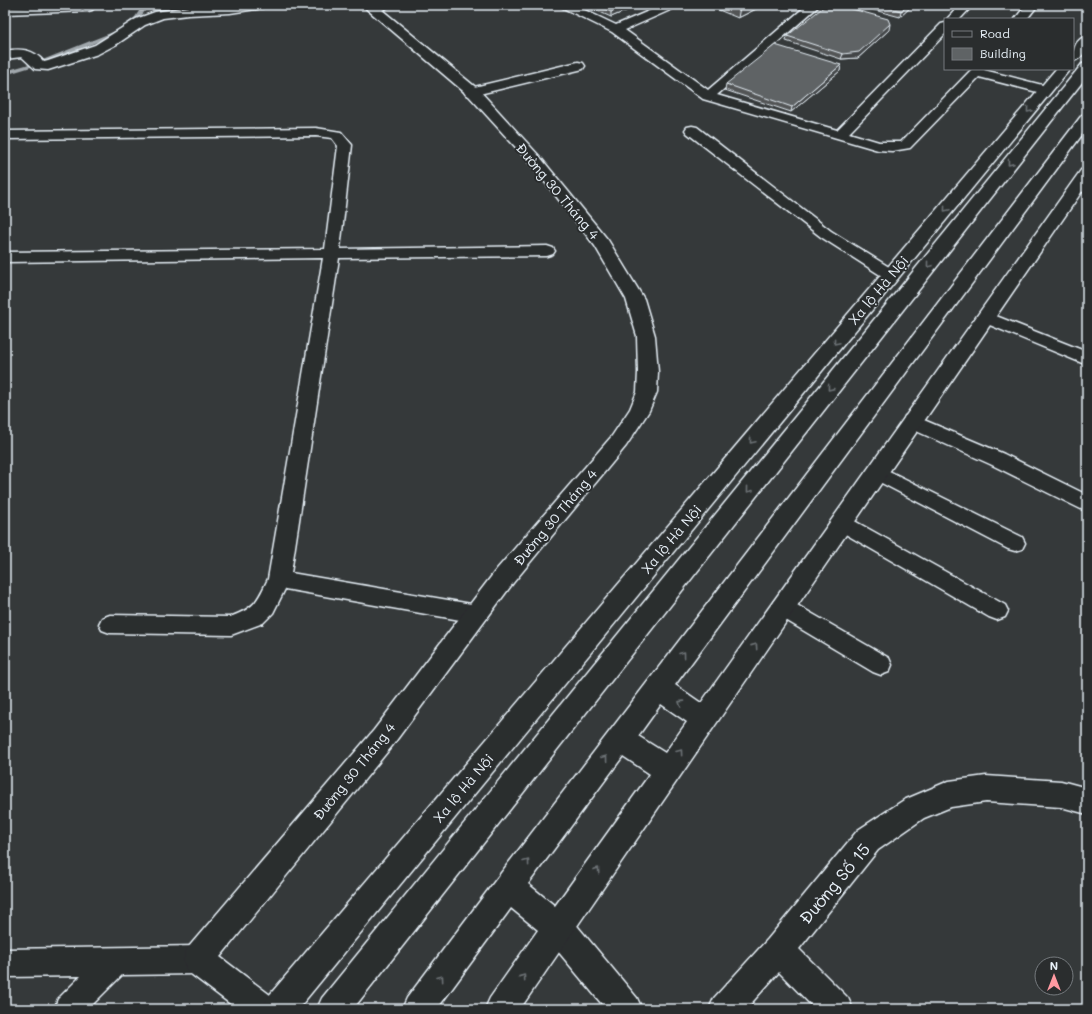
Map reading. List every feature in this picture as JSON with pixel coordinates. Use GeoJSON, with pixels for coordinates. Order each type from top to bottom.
{"type":"FeatureCollection","features":[{"type":"Feature","properties":{"kind":"main road"},"geometry":{"type":"LineString","coordinates":[[5,55],[27,54],[32,56],[38,63],[52,65],[94,50],[112,41],[144,20],[157,15],[195,9],[240,9],[259,5]]}},
{"type":"Feature","properties":{"kind":"main road","name":"Đường 30 Tháng 4"},"geometry":{"type":"LineString","coordinates":[[198,960],[383,738],[505,576],[619,441],[639,412],[647,392],[648,372],[646,336],[634,299],[602,244],[535,160],[471,92],[375,6]]}},
{"type":"Feature","properties":{"kind":"main road"},"geometry":{"type":"LineString","coordinates":[[1074,56],[1087,40]]}},
{"type":"Feature","properties":{"kind":"main road"},"geometry":{"type":"LineString","coordinates":[[471,92],[578,66]]}},
{"type":"Feature","properties":{"kind":"main road","name":"Xa lộ Hà Nội"},"geometry":{"type":"LineString","coordinates":[[278,1009],[891,275],[1055,92],[1087,67]]}},
{"type":"Feature","properties":{"kind":"main road","name":"Xa lộ Hà Nội"},"geometry":{"type":"LineString","coordinates":[[333,1009],[1055,92],[1063,70]]}},
{"type":"Feature","properties":{"kind":"main road"},"geometry":{"type":"LineString","coordinates":[[418,1009],[508,887],[1087,118]]}},
{"type":"Feature","properties":{"kind":"main road"},"geometry":{"type":"LineString","coordinates":[[501,1009],[912,421],[1084,183]]}},
{"type":"Feature","properties":{"kind":"main road"},"geometry":{"type":"LineString","coordinates":[[658,688],[704,719]]}},
{"type":"Feature","properties":{"kind":"main road"},"geometry":{"type":"LineString","coordinates":[[620,740],[667,770]]}},
{"type":"Feature","properties":{"kind":"main road","name":"Đường Số 15"},"geometry":{"type":"LineString","coordinates":[[724,1009],[779,950],[868,840],[914,810],[949,794],[986,789],[1061,794],[1087,801]]}},
{"type":"Feature","properties":{"kind":"main road"},"geometry":{"type":"LineString","coordinates":[[508,887],[558,927],[626,1009]]}},
{"type":"Feature","properties":{"kind":"main road"},"geometry":{"type":"LineString","coordinates":[[779,950],[837,1009]]}},
{"type":"Feature","properties":{"kind":"main road"},"geometry":{"type":"LineString","coordinates":[[198,960],[263,1009]]}},
{"type":"Feature","properties":{"kind":"lane"},"geometry":{"type":"LineString","coordinates":[[565,5],[616,29],[708,96],[878,146],[892,147],[905,145],[977,71],[1055,92]]}},
{"type":"Feature","properties":{"kind":"lane"},"geometry":{"type":"LineString","coordinates":[[616,29],[673,5]]}},
{"type":"Feature","properties":{"kind":"lane"},"geometry":{"type":"LineString","coordinates":[[708,96],[797,18],[814,5]]}},
{"type":"Feature","properties":{"kind":"lane"},"geometry":{"type":"LineString","coordinates":[[954,18],[967,5]]}},
{"type":"Feature","properties":{"kind":"lane"},"geometry":{"type":"LineString","coordinates":[[1022,18],[1032,5]]}},
{"type":"Feature","properties":{"kind":"lane"},"geometry":{"type":"LineString","coordinates":[[5,11],[88,8]]}},
{"type":"Feature","properties":{"kind":"lane"},"geometry":{"type":"LineString","coordinates":[[840,135],[944,28]]}},
{"type":"Feature","properties":{"kind":"lane"},"geometry":{"type":"LineString","coordinates":[[692,130],[826,234],[891,275]]}},
{"type":"Feature","properties":{"kind":"lane"},"geometry":{"type":"LineString","coordinates":[[5,135],[316,132],[336,135],[345,145],[332,253],[279,580],[265,607],[255,617],[231,626],[110,624]]}},
{"type":"Feature","properties":{"kind":"lane"},"geometry":{"type":"LineString","coordinates":[[5,257],[547,251]]}},
{"type":"Feature","properties":{"kind":"lane"},"geometry":{"type":"LineString","coordinates":[[986,317],[1087,359]]}},
{"type":"Feature","properties":{"kind":"lane"},"geometry":{"type":"LineString","coordinates":[[912,421],[996,459],[1087,504]]}},
{"type":"Feature","properties":{"kind":"lane"},"geometry":{"type":"LineString","coordinates":[[877,472],[1015,543]]}},
{"type":"Feature","properties":{"kind":"lane"},"geometry":{"type":"LineString","coordinates":[[842,523],[997,611]]}},
{"type":"Feature","properties":{"kind":"lane"},"geometry":{"type":"LineString","coordinates":[[279,580],[477,614]]}},
{"type":"Feature","properties":{"kind":"lane"},"geometry":{"type":"LineString","coordinates":[[782,607],[881,665]]}},
{"type":"Feature","properties":{"kind":"lane"},"geometry":{"type":"LineString","coordinates":[[5,963],[198,960]]}},
{"type":"Feature","properties":{"kind":"lane"},"geometry":{"type":"LineString","coordinates":[[68,1009],[114,962]]}},
{"type":"Feature","properties":{"kind":"building"},"geometry":{"type":"Polygon","coordinates":[[[596,5],[627,5],[611,12],[596,5]]]}},
{"type":"Feature","properties":{"kind":"building"},"geometry":{"type":"Polygon","coordinates":[[[826,5],[838,5],[888,19],[890,24],[859,52],[843,54],[787,36],[826,5]]]}},
{"type":"Feature","properties":{"kind":"building"},"geometry":{"type":"Polygon","coordinates":[[[878,5],[908,5],[901,11],[878,5]]]}},
{"type":"Feature","properties":{"kind":"building"},"geometry":{"type":"Polygon","coordinates":[[[775,45],[841,65],[792,107],[726,84],[775,45]]]}},
{"type":"Feature","properties":{"kind":"waterway"},"geometry":{"type":"LineString","coordinates":[[5,73],[42,62],[120,31],[137,18],[143,9],[191,5]]}}]}
